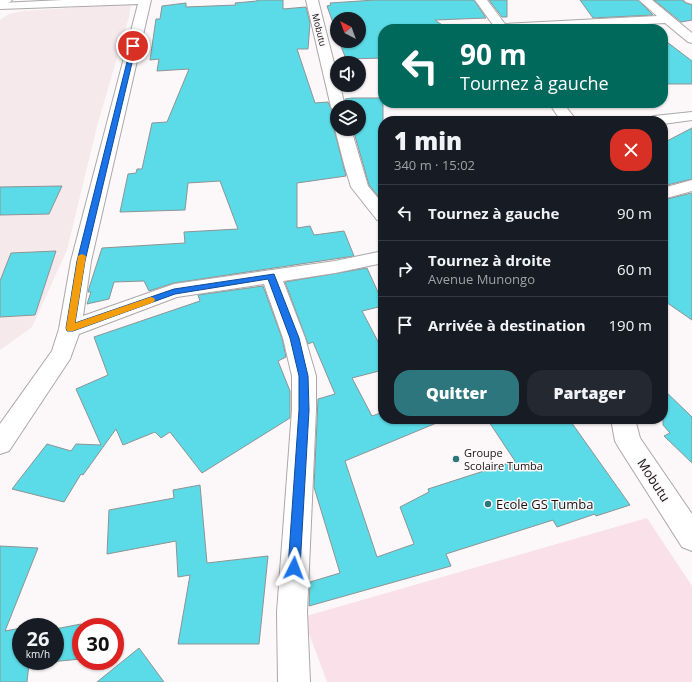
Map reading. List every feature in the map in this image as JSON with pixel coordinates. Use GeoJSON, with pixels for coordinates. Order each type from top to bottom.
{"type":"FeatureCollection","features":[{"type":"Feature","properties":{"kind":"main road"},"geometry":{"type":"LineString","coordinates":[[0,5],[6,0]]}},
{"type":"Feature","properties":{"kind":"main road"},"geometry":{"type":"LineString","coordinates":[[0,5],[144,0],[81,261],[70,328],[62,353],[0,444]]}},
{"type":"Feature","properties":{"kind":"main road","name":"Mobutu"},"geometry":{"type":"LineString","coordinates":[[312,0],[336,100]]}},
{"type":"Feature","properties":{"kind":"main road"},"geometry":{"type":"LineString","coordinates":[[481,0],[498,24]]}},
{"type":"Feature","properties":{"kind":"main road"},"geometry":{"type":"LineString","coordinates":[[645,0],[692,39]]}},
{"type":"Feature","properties":{"kind":"main road"},"geometry":{"type":"LineString","coordinates":[[585,24],[668,19]]}},
{"type":"Feature","properties":{"kind":"main road"},"geometry":{"type":"LineString","coordinates":[[668,119],[692,116]]}},
{"type":"Feature","properties":{"kind":"main road"},"geometry":{"type":"LineString","coordinates":[[345,136],[360,187],[378,210]]}},
{"type":"Feature","properties":{"kind":"main road"},"geometry":{"type":"LineString","coordinates":[[668,192],[692,185]]}},
{"type":"Feature","properties":{"kind":"main road"},"geometry":{"type":"LineString","coordinates":[[70,328],[174,292],[336,267],[378,258]]}},
{"type":"Feature","properties":{"kind":"main road"},"geometry":{"type":"LineString","coordinates":[[271,276],[294,338],[304,376],[304,410],[292,612],[294,682]]}},
{"type":"Feature","properties":{"kind":"main road","name":"Mobutu"},"geometry":{"type":"LineString","coordinates":[[624,424],[628,441],[692,538]]}},
{"type":"Feature","properties":{"kind":"shaded area"},"geometry":{"type":"Polygon","coordinates":[[[131,4],[129,17],[97,126],[67,250],[32,327],[0,350],[0,20],[9,14],[23,11],[131,4]]]}},
{"type":"Feature","properties":{"kind":"shaded area"},"geometry":{"type":"Polygon","coordinates":[[[647,518],[692,586],[692,682],[327,682],[303,617],[647,518]]]}},
{"type":"Feature","properties":{"kind":"building"},"geometry":{"type":"Polygon","coordinates":[[[283,0],[283,9],[306,7],[310,23],[308,49],[297,49],[315,103],[328,102],[330,106],[330,136],[336,136],[346,176],[297,183],[297,228],[310,226],[314,235],[344,231],[354,256],[174,283],[149,291],[144,281],[114,282],[109,299],[87,304],[91,292],[88,292],[89,288],[102,248],[185,243],[184,232],[238,229],[220,181],[188,183],[185,210],[120,212],[128,174],[136,173],[137,169],[142,169],[152,123],[167,122],[189,69],[157,71],[159,59],[150,60],[156,19],[160,19],[162,6],[186,3],[186,7],[236,5],[235,3],[283,0]]]}},
{"type":"Feature","properties":{"kind":"building"},"geometry":{"type":"Polygon","coordinates":[[[375,0],[474,0],[486,18],[435,20],[441,24],[378,24],[378,58],[366,58],[366,56],[345,56],[342,48],[366,48],[366,12],[330,12],[330,14],[327,6],[331,5],[330,3],[375,0]]]}},
{"type":"Feature","properties":{"kind":"building"},"geometry":{"type":"Polygon","coordinates":[[[489,0],[507,0],[507,17],[502,17],[489,0]]]}},
{"type":"Feature","properties":{"kind":"building"},"geometry":{"type":"Polygon","coordinates":[[[580,0],[638,0],[653,15],[593,18],[580,0]]]}},
{"type":"Feature","properties":{"kind":"building"},"geometry":{"type":"Polygon","coordinates":[[[654,0],[682,0],[692,5],[692,20],[681,22],[654,0]]]}},
{"type":"Feature","properties":{"kind":"building"},"geometry":{"type":"Polygon","coordinates":[[[668,43],[692,61],[692,84],[668,84],[668,43]]]}},
{"type":"Feature","properties":{"kind":"building"},"geometry":{"type":"Polygon","coordinates":[[[352,98],[378,98],[378,108],[383,108],[383,116],[378,116],[378,196],[369,185],[355,136],[366,136],[366,100],[345,100],[352,98]]]}},
{"type":"Feature","properties":{"kind":"building"},"geometry":{"type":"Polygon","coordinates":[[[692,128],[692,179],[668,185],[668,140],[692,128]]]}},
{"type":"Feature","properties":{"kind":"building"},"geometry":{"type":"Polygon","coordinates":[[[62,186],[49,214],[0,215],[0,187],[62,186]]]}},
{"type":"Feature","properties":{"kind":"building"},"geometry":{"type":"Polygon","coordinates":[[[692,193],[692,320],[668,303],[668,199],[692,193]]]}},
{"type":"Feature","properties":{"kind":"building"},"geometry":{"type":"Polygon","coordinates":[[[56,251],[35,315],[0,317],[0,281],[11,253],[56,251]]]}},
{"type":"Feature","properties":{"kind":"building"},"geometry":{"type":"Polygon","coordinates":[[[367,268],[378,292],[378,307],[362,311],[378,341],[378,371],[352,378],[372,416],[378,414],[378,424],[434,424],[345,461],[377,557],[414,544],[400,507],[429,492],[428,489],[515,461],[490,424],[573,424],[630,505],[596,516],[595,514],[557,527],[553,520],[446,554],[451,566],[309,606],[310,582],[340,573],[314,487],[318,399],[335,394],[313,342],[308,344],[285,282],[367,268]]]}},
{"type":"Feature","properties":{"kind":"building"},"geometry":{"type":"Polygon","coordinates":[[[263,286],[282,338],[286,357],[278,361],[290,391],[290,418],[202,473],[170,432],[161,438],[155,432],[123,445],[116,429],[83,475],[81,474],[64,502],[12,489],[47,444],[71,451],[76,444],[101,445],[76,389],[108,375],[94,337],[200,301],[198,295],[263,286]]]}},
{"type":"Feature","properties":{"kind":"building"},"geometry":{"type":"Polygon","coordinates":[[[668,394],[692,417],[692,463],[664,436],[670,433],[663,425],[668,424],[668,394]]]}},
{"type":"Feature","properties":{"kind":"building"},"geometry":{"type":"Polygon","coordinates":[[[200,485],[207,563],[268,556],[259,644],[178,644],[190,575],[178,577],[176,541],[107,554],[109,510],[174,498],[173,490],[200,485]]]}},
{"type":"Feature","properties":{"kind":"building"},"geometry":{"type":"Polygon","coordinates":[[[0,546],[38,548],[5,631],[12,630],[12,670],[28,670],[27,682],[0,682],[0,546]]]}},
{"type":"Feature","properties":{"kind":"building"},"geometry":{"type":"Polygon","coordinates":[[[72,626],[72,660],[64,661],[64,627],[72,626]]]}},
{"type":"Feature","properties":{"kind":"building"},"geometry":{"type":"Polygon","coordinates":[[[139,648],[164,682],[97,682],[112,670],[124,670],[124,660],[139,648]]]}},
{"type":"Feature","properties":{"kind":"slow traffic"},"geometry":{"type":"LineString","coordinates":[[82,256],[70,328],[151,300]]}},
{"type":"Feature","properties":{"kind":"place","name":"Groupe Scolaire Tumba"},"geometry":{"type":"Point","coordinates":[456,459]}},
{"type":"Feature","properties":{"kind":"place","name":"Ecole GS Tumba"},"geometry":{"type":"Point","coordinates":[488,504]}},
{"type":"Feature","properties":{"kind":"route"},"geometry":{"type":"LineString","coordinates":[[133,46],[81,261],[70,328],[174,292],[271,276],[294,338],[304,376],[304,410],[294,568]]}}]}
